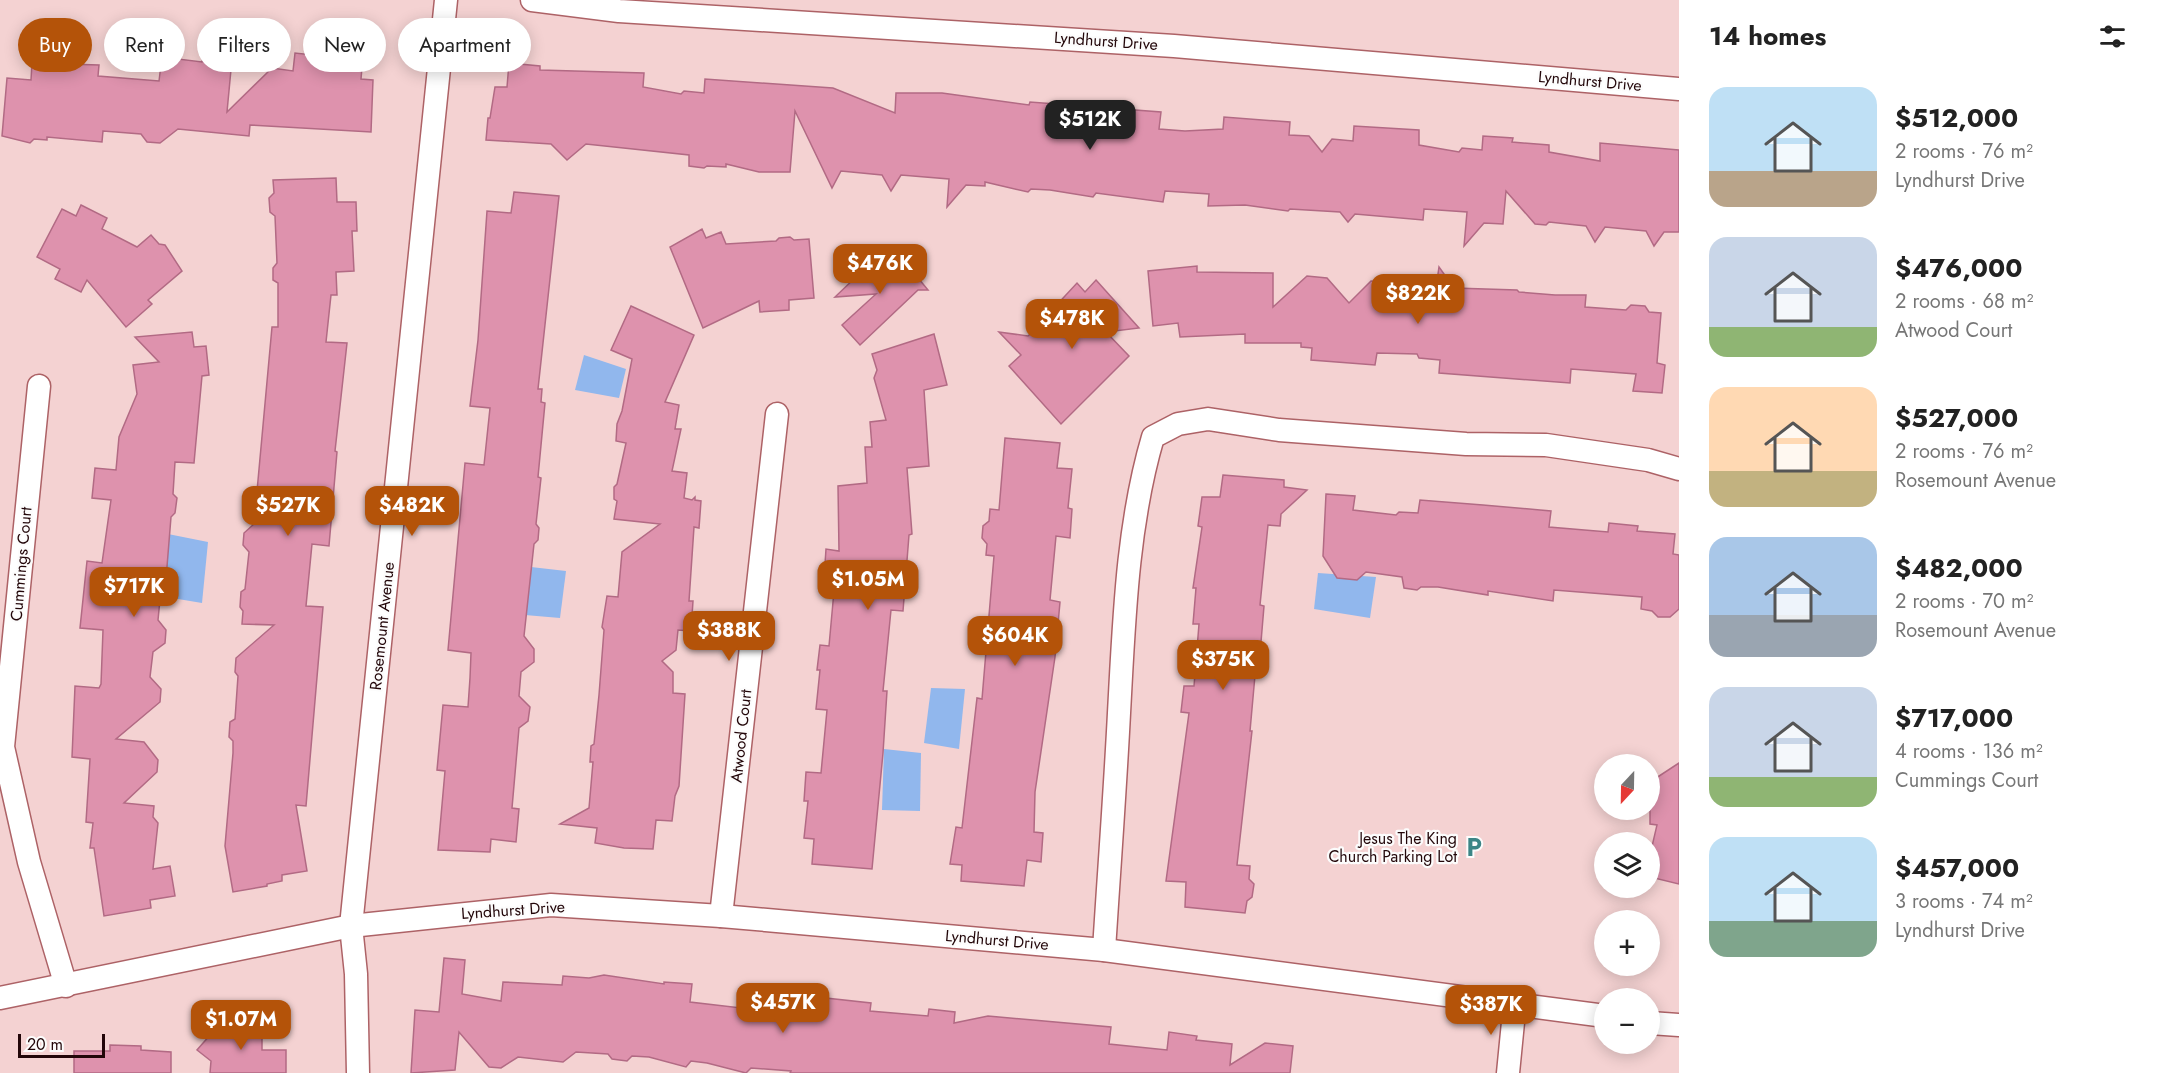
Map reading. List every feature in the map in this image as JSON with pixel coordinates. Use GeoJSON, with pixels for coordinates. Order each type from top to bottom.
{"type":"FeatureCollection","features":[{"type":"Feature","properties":{"kind":"street","name":"Rosemount Avenue"},"geometry":{"type":"LineString","coordinates":[[358,1073],[356,974],[351,926],[446,0]]}},
{"type":"Feature","properties":{"kind":"street","name":"Lyndhurst Drive"},"geometry":{"type":"LineString","coordinates":[[532,0],[619,11],[1174,46],[1679,89]]}},
{"type":"Feature","properties":{"kind":"street","name":"Cummings Court"},"geometry":{"type":"LineString","coordinates":[[39,386],[3,747],[24,843],[66,986]]}},
{"type":"Feature","properties":{"kind":"street","name":"Atwood Court"},"geometry":{"type":"LineString","coordinates":[[721,916],[777,414]]}},
{"type":"Feature","properties":{"kind":"street"},"geometry":{"type":"LineString","coordinates":[[1104,950],[1123,641],[1143,471],[1153,437],[1178,424],[1208,418],[1279,430],[1466,444],[1546,445],[1648,460],[1679,469]]}},
{"type":"Feature","properties":{"kind":"street","name":"Lyndhurst Drive"},"geometry":{"type":"LineString","coordinates":[[0,998],[351,926],[551,905],[721,916],[1104,950],[1515,1002],[1594,1014]]}},
{"type":"Feature","properties":{"kind":"street"},"geometry":{"type":"LineString","coordinates":[[1508,1073],[1515,1002]]}},
{"type":"Feature","properties":{"kind":"street"},"geometry":{"type":"LineString","coordinates":[[1660,1024],[1679,1025]]}},
{"type":"Feature","properties":{"kind":"water"},"geometry":{"type":"Polygon","coordinates":[[[584,355],[626,369],[619,398],[575,390],[584,355]]]}},
{"type":"Feature","properties":{"kind":"water"},"geometry":{"type":"Polygon","coordinates":[[[158,532],[208,542],[202,603],[148,594],[158,532]]]}},
{"type":"Feature","properties":{"kind":"water"},"geometry":{"type":"Polygon","coordinates":[[[531,567],[566,571],[560,618],[525,615],[531,567]]]}},
{"type":"Feature","properties":{"kind":"water"},"geometry":{"type":"Polygon","coordinates":[[[1318,573],[1376,577],[1370,618],[1314,609],[1318,573]]]}},
{"type":"Feature","properties":{"kind":"water"},"geometry":{"type":"Polygon","coordinates":[[[931,688],[965,689],[959,749],[924,743],[931,688]]]}},
{"type":"Feature","properties":{"kind":"water"},"geometry":{"type":"Polygon","coordinates":[[[884,749],[921,753],[920,811],[882,810],[884,749]]]}},
{"type":"Feature","properties":{"kind":"building"},"geometry":{"type":"Polygon","coordinates":[[[295,53],[303,54],[303,72],[362,72],[361,79],[373,80],[371,132],[250,125],[249,136],[178,129],[160,143],[147,142],[141,134],[103,131],[102,142],[47,137],[47,140],[34,139],[30,143],[2,136],[7,78],[31,80],[31,72],[92,72],[92,65],[99,65],[98,76],[159,81],[160,72],[185,72],[185,60],[197,61],[197,72],[231,72],[227,112],[268,72],[293,71],[295,53]]]}},
{"type":"Feature","properties":{"kind":"building"},"geometry":{"type":"Polygon","coordinates":[[[531,65],[540,66],[540,70],[644,73],[643,87],[681,94],[684,91],[704,93],[705,79],[833,88],[895,113],[896,93],[942,93],[1029,105],[1030,102],[1161,112],[1159,129],[1185,131],[1223,129],[1224,117],[1290,122],[1289,135],[1309,136],[1322,152],[1332,139],[1353,141],[1354,126],[1419,130],[1419,145],[1459,152],[1462,148],[1482,150],[1483,136],[1513,138],[1512,142],[1549,145],[1549,152],[1600,161],[1600,143],[1679,150],[1679,232],[1664,232],[1654,246],[1646,231],[1605,227],[1595,242],[1586,226],[1549,222],[1546,225],[1535,224],[1506,191],[1503,224],[1484,223],[1464,246],[1467,212],[1424,209],[1423,220],[1355,214],[1348,222],[1340,212],[1290,209],[1288,211],[1245,205],[1208,206],[1209,194],[1165,191],[1163,202],[1096,193],[1093,197],[1050,190],[1031,189],[1028,192],[985,182],[985,186],[966,185],[947,207],[949,179],[901,175],[891,191],[882,175],[841,171],[832,188],[795,111],[790,172],[759,172],[726,164],[726,167],[689,166],[689,155],[586,144],[567,160],[551,144],[486,140],[495,87],[507,87],[508,72],[531,72],[531,65]]]}},
{"type":"Feature","properties":{"kind":"building"},"geometry":{"type":"Polygon","coordinates":[[[336,178],[337,202],[356,202],[357,231],[352,231],[354,271],[336,272],[337,295],[331,295],[326,342],[347,343],[335,451],[337,452],[329,546],[312,544],[306,606],[323,607],[306,806],[296,805],[307,871],[282,875],[282,881],[267,884],[267,886],[233,892],[225,846],[233,753],[233,741],[229,737],[230,722],[235,719],[238,676],[235,672],[236,658],[274,625],[242,624],[243,611],[240,607],[241,592],[245,589],[249,552],[243,545],[244,533],[254,524],[272,327],[278,327],[278,283],[273,280],[273,268],[277,263],[275,216],[270,212],[269,198],[274,193],[273,180],[336,178]]]}},
{"type":"Feature","properties":{"kind":"building"},"geometry":{"type":"Polygon","coordinates":[[[514,192],[559,196],[538,389],[542,389],[541,402],[545,403],[538,477],[541,478],[536,524],[539,528],[538,540],[534,544],[524,636],[534,649],[534,662],[521,672],[519,696],[530,707],[528,721],[519,728],[512,808],[519,809],[516,842],[491,839],[490,852],[438,850],[445,771],[437,770],[443,705],[468,707],[471,653],[448,650],[465,463],[484,465],[490,408],[470,406],[478,340],[487,211],[511,213],[514,192]]]}},
{"type":"Feature","properties":{"kind":"building"},"geometry":{"type":"Polygon","coordinates":[[[81,205],[107,218],[102,229],[137,247],[151,235],[159,244],[165,245],[182,271],[148,300],[152,304],[126,327],[87,280],[81,292],[55,279],[60,269],[37,257],[62,209],[76,216],[81,205]]]}},
{"type":"Feature","properties":{"kind":"building"},"geometry":{"type":"Polygon","coordinates":[[[702,229],[706,238],[721,232],[726,244],[776,241],[779,238],[790,237],[794,240],[809,239],[814,298],[789,300],[789,310],[760,312],[759,301],[703,328],[670,247],[702,229]]]}},
{"type":"Feature","properties":{"kind":"building"},"geometry":{"type":"Polygon","coordinates":[[[881,253],[891,265],[900,256],[928,290],[918,290],[860,345],[842,325],[876,294],[835,297],[881,253]]]}},
{"type":"Feature","properties":{"kind":"building"},"geometry":{"type":"Polygon","coordinates":[[[1197,266],[1197,272],[1273,273],[1273,307],[1307,276],[1327,278],[1349,303],[1371,281],[1392,282],[1401,293],[1435,295],[1439,267],[1454,288],[1586,295],[1585,307],[1626,310],[1631,305],[1645,306],[1649,312],[1661,313],[1657,363],[1665,365],[1662,393],[1633,391],[1636,374],[1571,369],[1570,383],[1439,373],[1440,360],[1419,358],[1417,354],[1377,353],[1375,365],[1311,360],[1312,348],[1301,347],[1301,343],[1245,343],[1245,334],[1180,337],[1178,323],[1153,326],[1148,271],[1197,266]]]}},
{"type":"Feature","properties":{"kind":"building"},"geometry":{"type":"Polygon","coordinates":[[[1096,280],[1139,328],[1106,332],[1129,356],[1061,424],[1009,366],[1021,355],[999,332],[1028,336],[1054,312],[1052,310],[1077,283],[1085,292],[1096,280]]]}},
{"type":"Feature","properties":{"kind":"building"},"geometry":{"type":"Polygon","coordinates":[[[631,306],[694,335],[665,402],[679,405],[675,429],[681,429],[672,471],[687,473],[684,498],[692,500],[695,497],[695,500],[701,501],[699,528],[694,527],[689,601],[693,601],[691,631],[678,630],[676,650],[662,661],[673,672],[673,693],[685,694],[679,786],[675,796],[672,821],[656,820],[653,849],[624,848],[595,843],[597,828],[560,824],[589,808],[593,762],[590,762],[591,746],[594,744],[604,630],[602,627],[607,596],[618,597],[622,552],[660,524],[614,519],[617,501],[614,499],[614,487],[617,484],[626,443],[616,441],[617,424],[622,411],[632,359],[611,350],[631,306]]]}},
{"type":"Feature","properties":{"kind":"building"},"geometry":{"type":"Polygon","coordinates":[[[192,332],[194,347],[206,346],[209,375],[202,376],[194,463],[175,462],[173,494],[177,498],[175,513],[171,517],[166,579],[162,579],[158,620],[166,630],[165,643],[153,652],[150,677],[161,689],[160,702],[116,739],[144,742],[158,760],[157,772],[124,803],[154,806],[153,817],[158,823],[153,869],[170,866],[175,896],[150,900],[151,908],[104,916],[94,848],[90,848],[93,823],[86,822],[90,759],[72,757],[75,686],[99,688],[101,684],[103,630],[80,628],[87,561],[102,563],[111,500],[92,498],[95,468],[116,470],[119,437],[137,394],[133,365],[159,362],[135,337],[192,332]]]}},
{"type":"Feature","properties":{"kind":"building"},"geometry":{"type":"Polygon","coordinates":[[[934,334],[947,385],[924,390],[929,466],[907,468],[912,534],[909,535],[903,611],[891,610],[883,691],[887,691],[883,753],[872,869],[812,864],[814,839],[804,838],[808,801],[804,801],[806,772],[821,773],[827,710],[816,709],[820,670],[817,670],[820,645],[829,646],[835,580],[824,579],[826,549],[839,551],[838,486],[867,483],[865,447],[872,447],[870,422],[886,420],[874,378],[877,370],[872,354],[934,334]]]}},
{"type":"Feature","properties":{"kind":"building"},"geometry":{"type":"Polygon","coordinates":[[[1005,438],[1060,443],[1057,468],[1072,469],[1068,508],[1072,509],[1070,538],[1056,536],[1050,600],[1060,602],[1055,657],[1035,792],[1034,832],[1043,833],[1041,862],[1027,860],[1024,886],[961,881],[962,865],[950,864],[956,827],[962,828],[977,698],[982,699],[994,556],[986,555],[987,544],[982,538],[983,526],[989,521],[990,509],[999,510],[1005,438]]]}},
{"type":"Feature","properties":{"kind":"building"},"geometry":{"type":"Polygon","coordinates":[[[1223,475],[1284,480],[1284,487],[1307,490],[1281,514],[1280,526],[1268,525],[1260,605],[1264,606],[1260,654],[1257,653],[1250,731],[1252,731],[1237,865],[1250,866],[1249,879],[1254,884],[1252,897],[1247,901],[1245,913],[1185,907],[1186,882],[1166,881],[1189,713],[1181,712],[1184,686],[1194,686],[1199,624],[1193,624],[1196,588],[1193,588],[1202,527],[1198,526],[1202,497],[1220,497],[1223,475]]]}},
{"type":"Feature","properties":{"kind":"building"},"geometry":{"type":"Polygon","coordinates":[[[1326,494],[1355,496],[1353,510],[1396,515],[1399,512],[1418,513],[1420,500],[1551,511],[1549,527],[1608,532],[1609,523],[1638,526],[1637,531],[1675,534],[1673,554],[1679,555],[1679,609],[1670,617],[1658,617],[1652,611],[1641,609],[1642,597],[1554,590],[1553,601],[1488,591],[1488,595],[1438,587],[1421,587],[1417,590],[1404,588],[1402,577],[1366,572],[1357,580],[1337,578],[1323,556],[1326,494]]]}},
{"type":"Feature","properties":{"kind":"building"},"geometry":{"type":"Polygon","coordinates":[[[1679,763],[1679,884],[1660,879],[1660,832],[1655,832],[1657,825],[1650,824],[1650,820],[1660,820],[1660,775],[1679,763]]]}},
{"type":"Feature","properties":{"kind":"building"},"geometry":{"type":"Polygon","coordinates":[[[444,958],[465,960],[462,994],[501,1001],[503,982],[562,985],[563,976],[589,978],[604,975],[664,984],[664,982],[692,984],[690,1002],[741,1008],[743,989],[871,1003],[870,1011],[928,1016],[929,1009],[955,1012],[954,1023],[988,1016],[1111,1027],[1109,1044],[1167,1050],[1169,1032],[1197,1036],[1196,1040],[1232,1044],[1230,1065],[1265,1043],[1293,1046],[1290,1073],[790,1073],[791,1071],[751,1068],[746,1073],[691,1061],[686,1067],[649,1057],[632,1056],[627,1061],[612,1059],[608,1054],[576,1052],[563,1062],[518,1057],[501,1068],[489,1067],[459,1032],[455,1070],[411,1073],[415,1010],[439,1012],[444,958]]]}},
{"type":"Feature","properties":{"kind":"building"},"geometry":{"type":"Polygon","coordinates":[[[211,1023],[262,1024],[262,1050],[286,1050],[286,1073],[210,1073],[211,1061],[197,1050],[211,1034],[211,1023]]]}},
{"type":"Feature","properties":{"kind":"building"},"geometry":{"type":"Polygon","coordinates":[[[110,1045],[141,1046],[141,1050],[171,1052],[171,1073],[74,1073],[74,1051],[110,1051],[110,1045]]]}},
{"type":"Feature","properties":{"kind":"place","name":"Jesus The King Church Parking Lot"},"geometry":{"type":"Point","coordinates":[1474,847]}}]}
